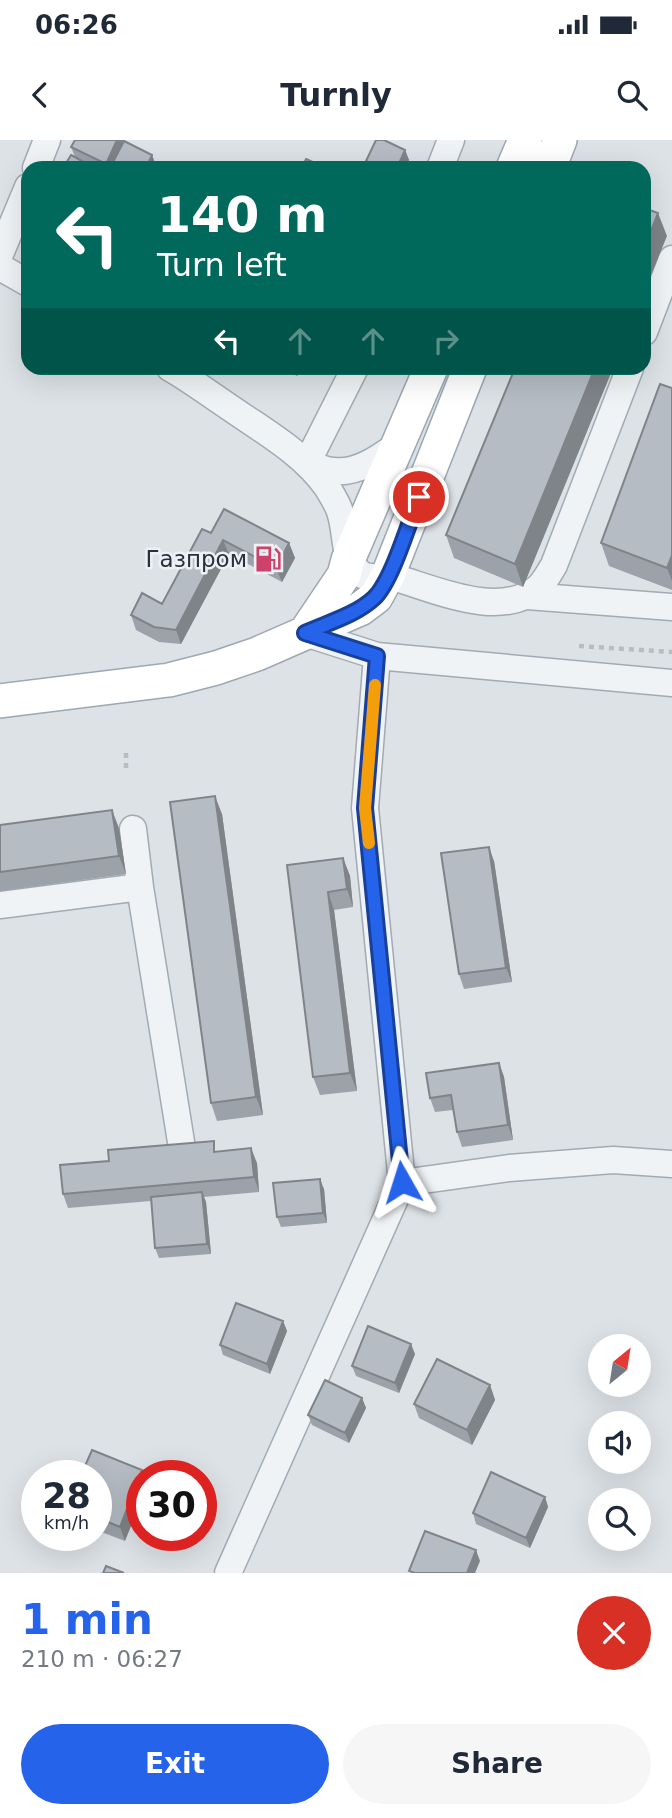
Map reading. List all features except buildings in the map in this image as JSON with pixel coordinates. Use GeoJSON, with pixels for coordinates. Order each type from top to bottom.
{"type":"FeatureCollection","features":[{"type":"Feature","properties":{"kind":"main road"},"geometry":{"type":"LineString","coordinates":[[516,161],[525,140]]}},
{"type":"Feature","properties":{"kind":"main road"},"geometry":{"type":"LineString","coordinates":[[552,161],[560,140]]}},
{"type":"Feature","properties":{"kind":"main road"},"geometry":{"type":"LineString","coordinates":[[305,633],[344,575],[348,560],[428,375]]}},
{"type":"Feature","properties":{"kind":"main road"},"geometry":{"type":"LineString","coordinates":[[0,701],[169,680],[237,661],[360,609],[376,597],[388,575],[467,375]]}},
{"type":"Feature","properties":{"kind":"street"},"geometry":{"type":"LineString","coordinates":[[39,161],[47,140]]}},
{"type":"Feature","properties":{"kind":"street"},"geometry":{"type":"LineString","coordinates":[[443,161],[451,140]]}},
{"type":"Feature","properties":{"kind":"street"},"geometry":{"type":"LineString","coordinates":[[0,254],[21,204]]}},
{"type":"Feature","properties":{"kind":"street"},"geometry":{"type":"LineString","coordinates":[[651,314],[672,259]]}},
{"type":"Feature","properties":{"kind":"street"},"geometry":{"type":"LineString","coordinates":[[0,267],[21,279]]}},
{"type":"Feature","properties":{"kind":"street"},"geometry":{"type":"LineString","coordinates":[[180,375],[307,463],[327,487],[340,511],[346,533],[348,560],[359,573],[369,578],[388,575],[456,597],[505,602],[527,596],[672,607]]}},
{"type":"Feature","properties":{"kind":"street"},"geometry":{"type":"LineString","coordinates":[[307,463],[351,375]]}},
{"type":"Feature","properties":{"kind":"street"},"geometry":{"type":"LineString","coordinates":[[527,596],[541,585],[554,565],[627,375]]}},
{"type":"Feature","properties":{"kind":"street"},"geometry":{"type":"LineString","coordinates":[[307,463],[335,472],[360,467],[381,457],[400,443]]}},
{"type":"Feature","properties":{"kind":"street"},"geometry":{"type":"LineString","coordinates":[[305,633],[377,656],[672,683]]}},
{"type":"Feature","properties":{"kind":"street"},"geometry":{"type":"LineString","coordinates":[[228,1573],[402,1182],[365,808],[377,656]]}},
{"type":"Feature","properties":{"kind":"street"},"geometry":{"type":"LineString","coordinates":[[133,829],[182,1148]]}},
{"type":"Feature","properties":{"kind":"street"},"geometry":{"type":"LineString","coordinates":[[0,905],[140,887]]}},
{"type":"Feature","properties":{"kind":"street"},"geometry":{"type":"LineString","coordinates":[[402,1182],[509,1168],[613,1160],[672,1164]]}},
{"type":"Feature","properties":{"kind":"path"},"geometry":{"type":"LineString","coordinates":[[126,750],[126,768]]}},
{"type":"Feature","properties":{"kind":"slow traffic"},"geometry":{"type":"LineString","coordinates":[[369,843],[365,808],[375,685]]}},
{"type":"Feature","properties":{"kind":"place","name":"Газпром"},"geometry":{"type":"Point","coordinates":[268,559]}},
{"type":"Feature","properties":{"kind":"route"},"geometry":{"type":"LineString","coordinates":[[402,1182],[365,808],[377,656],[305,633],[360,609],[376,597],[388,575],[419,497]]}}]}
